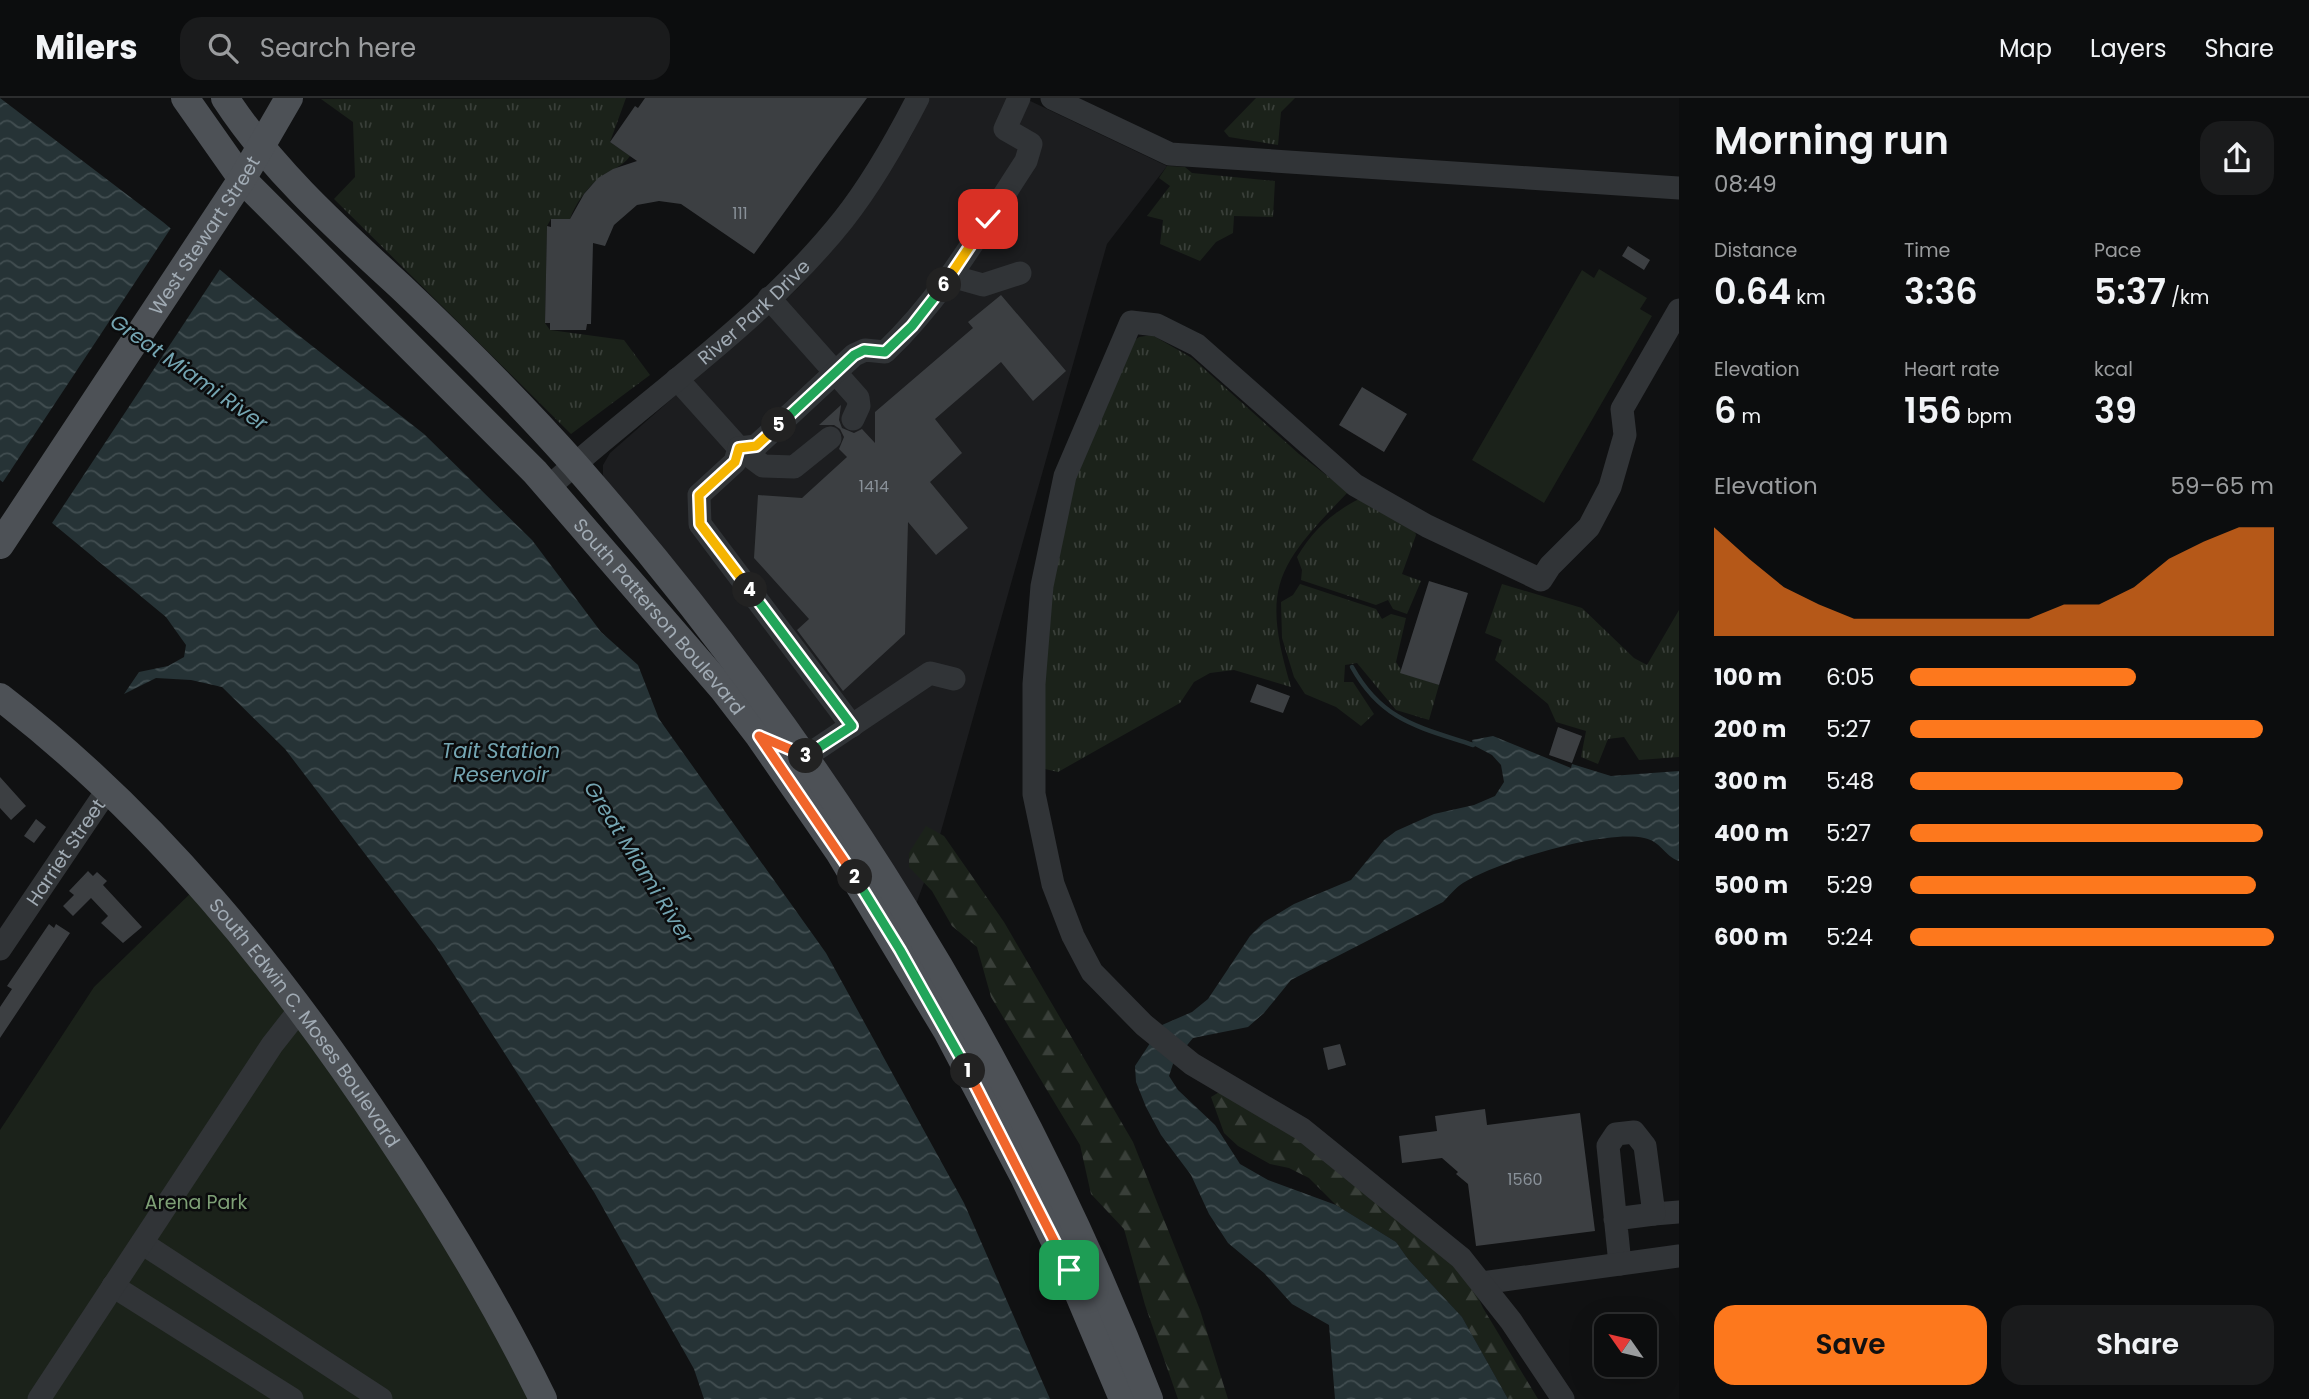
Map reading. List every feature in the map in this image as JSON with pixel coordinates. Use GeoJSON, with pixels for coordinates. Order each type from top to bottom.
{"type":"FeatureCollection","features":[{"type":"Feature","properties":{"kind":"main road","name":"South Patterson Boulevard"},"geometry":{"type":"LineString","coordinates":[[185,98],[242,179],[287,228],[457,392],[548,488],[722,688],[759,736],[839,852],[947,1031],[1024,1177],[1069,1270],[1122,1399]]}},
{"type":"Feature","properties":{"kind":"main road","name":"South Patterson Boulevard"},"geometry":{"type":"LineString","coordinates":[[225,98],[259,144],[575,464],[678,586],[805,757],[922,936],[981,1038],[1081,1234],[1149,1399]]}},
{"type":"Feature","properties":{"kind":"main road","name":"West Stewart Street"},"geometry":{"type":"LineString","coordinates":[[0,545],[242,179],[259,144],[289,98]]}},
{"type":"Feature","properties":{"kind":"main road","name":"South Edwin C. Moses Boulevard"},"geometry":{"type":"LineString","coordinates":[[0,698],[108,789],[166,847],[301,1008],[424,1188],[543,1399]]}},
{"type":"Feature","properties":{"kind":"street","name":"River Park Drive"},"geometry":{"type":"LineString","coordinates":[[548,488],[677,379],[769,298],[813,255],[856,203],[890,151],[918,98]]}},
{"type":"Feature","properties":{"kind":"street"},"geometry":{"type":"LineString","coordinates":[[739,448],[756,446],[835,373],[860,345],[885,352],[912,326],[951,276],[1026,161],[1031,144],[1005,129],[1018,98]]}},
{"type":"Feature","properties":{"kind":"street"},"geometry":{"type":"LineString","coordinates":[[1052,98],[1170,154],[1679,188]]}},
{"type":"Feature","properties":{"kind":"street"},"geometry":{"type":"LineString","coordinates":[[951,276],[984,285],[1020,273]]}},
{"type":"Feature","properties":{"kind":"street"},"geometry":{"type":"LineString","coordinates":[[769,298],[858,398],[859,406],[853,419]]}},
{"type":"Feature","properties":{"kind":"street"},"geometry":{"type":"LineString","coordinates":[[1563,1399],[1482,1283],[1435,1234],[1302,1129],[1192,1064],[1144,1025],[1092,972],[1073,936],[1054,884],[1034,794],[1034,684],[1042,586],[1065,476],[1131,322],[1157,325],[1197,345],[1355,485],[1427,526],[1541,580],[1550,566],[1589,527],[1610,487],[1625,435],[1622,409],[1679,310]]}},
{"type":"Feature","properties":{"kind":"street"},"geometry":{"type":"LineString","coordinates":[[677,379],[739,448],[763,466],[794,467],[830,438]]}},
{"type":"Feature","properties":{"kind":"street"},"geometry":{"type":"LineString","coordinates":[[739,448],[735,462],[699,495],[700,524],[852,726]]}},
{"type":"Feature","properties":{"kind":"street"},"geometry":{"type":"LineString","coordinates":[[759,736],[805,757],[930,673],[954,679]]}},
{"type":"Feature","properties":{"kind":"street","name":"Harriet Street"},"geometry":{"type":"LineString","coordinates":[[0,949],[108,789]]}},
{"type":"Feature","properties":{"kind":"street"},"geometry":{"type":"LineString","coordinates":[[39,1399],[272,1045],[301,1008]]}},
{"type":"Feature","properties":{"kind":"street"},"geometry":{"type":"LineString","coordinates":[[1620,1264],[1608,1146],[1616,1134],[1633,1132],[1645,1146],[1654,1214]]}},
{"type":"Feature","properties":{"kind":"street"},"geometry":{"type":"LineString","coordinates":[[1615,1219],[1679,1212]]}},
{"type":"Feature","properties":{"kind":"street"},"geometry":{"type":"LineString","coordinates":[[142,1243],[381,1399]]}},
{"type":"Feature","properties":{"kind":"street"},"geometry":{"type":"LineString","coordinates":[[1482,1283],[1679,1256]]}},
{"type":"Feature","properties":{"kind":"street"},"geometry":{"type":"LineString","coordinates":[[114,1286],[292,1399]]}},
{"type":"Feature","properties":{"kind":"shaded area"},"geometry":{"type":"Polygon","coordinates":[[[930,98],[1024,98],[1167,166],[1107,244],[934,856],[913,912],[605,487],[603,465],[610,453],[798,288],[842,238],[910,138],[930,98]]]}},
{"type":"Feature","properties":{"kind":"green space"},"geometry":{"type":"Polygon","coordinates":[[[626,98],[610,142],[630,156],[590,187],[578,202],[570,219],[551,219],[547,226],[545,323],[550,330],[624,340],[650,375],[571,434],[334,199],[355,177],[353,122],[321,99],[626,98]]]}},
{"type":"Feature","properties":{"kind":"green space"},"geometry":{"type":"Polygon","coordinates":[[[1256,98],[1295,98],[1281,112],[1278,145],[1229,137],[1224,131],[1256,98]]]}},
{"type":"Feature","properties":{"kind":"green space"},"geometry":{"type":"Polygon","coordinates":[[[1167,166],[1185,167],[1192,173],[1275,181],[1273,217],[1234,216],[1233,233],[1216,242],[1200,261],[1160,244],[1163,220],[1147,216],[1170,186],[1159,178],[1167,166]]]}},
{"type":"Feature","properties":{"kind":"green space"},"geometry":{"type":"Polygon","coordinates":[[[1599,269],[1647,298],[1640,309],[1652,316],[1544,503],[1472,460],[1582,270],[1594,278],[1599,269]]]}},
{"type":"Feature","properties":{"kind":"green space"},"geometry":{"type":"Polygon","coordinates":[[[1152,335],[1192,358],[1299,454],[1348,492],[1305,539],[1291,559],[1282,579],[1277,600],[1277,624],[1291,687],[1234,670],[1210,673],[1194,682],[1180,703],[1058,772],[1045,769],[1039,757],[1049,588],[1075,475],[1125,348],[1139,337],[1152,335]]]}},
{"type":"Feature","properties":{"kind":"green space"},"geometry":{"type":"Polygon","coordinates":[[[1359,499],[1414,528],[1416,535],[1402,574],[1421,581],[1407,614],[1393,609],[1388,600],[1376,605],[1301,580],[1302,570],[1297,557],[1303,547],[1324,523],[1359,499]]]}},
{"type":"Feature","properties":{"kind":"green space"},"geometry":{"type":"Polygon","coordinates":[[[1300,584],[1376,609],[1382,619],[1391,614],[1406,618],[1396,662],[1403,673],[1439,685],[1429,720],[1396,710],[1357,663],[1345,665],[1344,682],[1353,682],[1374,714],[1361,726],[1336,707],[1305,694],[1294,677],[1282,638],[1281,602],[1293,595],[1300,584]]]}},
{"type":"Feature","properties":{"kind":"green space"},"geometry":{"type":"Polygon","coordinates":[[[1502,584],[1582,608],[1634,658],[1647,665],[1679,610],[1679,757],[1639,760],[1624,737],[1608,739],[1598,764],[1581,757],[1586,731],[1556,722],[1548,704],[1495,660],[1502,640],[1485,633],[1502,584]]]}},
{"type":"Feature","properties":{"kind":"green space"},"geometry":{"type":"Polygon","coordinates":[[[926,826],[944,836],[1004,922],[1133,1142],[1200,1310],[1228,1399],[1178,1399],[1145,1305],[1124,1229],[1091,1194],[1080,1145],[991,997],[977,947],[952,926],[932,891],[909,867],[909,853],[926,826]]]}},
{"type":"Feature","properties":{"kind":"green space","name":"Arena Park"},"geometry":{"type":"Polygon","coordinates":[[[199,885],[301,1008],[543,1399],[0,1399],[0,1130],[94,987],[199,885]]]}},
{"type":"Feature","properties":{"kind":"green space"},"geometry":{"type":"Polygon","coordinates":[[[1221,1091],[1314,1146],[1469,1278],[1483,1308],[1538,1399],[1508,1399],[1462,1317],[1408,1259],[1396,1242],[1336,1205],[1309,1178],[1289,1168],[1270,1164],[1238,1146],[1224,1133],[1211,1097],[1221,1091]]]}},
{"type":"Feature","properties":{"kind":"water","name":"Tait Station Reservoir"},"geometry":{"type":"Polygon","coordinates":[[[0,98],[163,222],[297,334],[424,434],[532,540],[601,632],[638,665],[659,719],[826,953],[964,1203],[1050,1399],[704,1399],[694,1369],[594,1192],[436,947],[285,749],[222,687],[191,680],[156,678],[124,694],[139,672],[168,666],[184,657],[186,645],[166,617],[0,480],[0,98]]]}},
{"type":"Feature","properties":{"kind":"water"},"geometry":{"type":"Polygon","coordinates":[[[1493,736],[1571,768],[1572,764],[1611,776],[1679,771],[1679,861],[1650,840],[1626,836],[1551,849],[1500,866],[1460,885],[1443,902],[1291,980],[1264,1013],[1248,1027],[1193,1038],[1174,1061],[1169,1076],[1178,1090],[1215,1125],[1240,1164],[1268,1180],[1336,1205],[1396,1242],[1408,1259],[1462,1317],[1508,1399],[1335,1399],[1329,1325],[1292,1304],[1264,1273],[1228,1243],[1209,1214],[1191,1175],[1161,1135],[1146,1107],[1136,1082],[1135,1066],[1162,1025],[1192,1012],[1208,999],[1250,936],[1264,922],[1294,904],[1351,880],[1384,840],[1396,831],[1434,814],[1474,805],[1495,796],[1504,782],[1501,765],[1492,755],[1473,745],[1472,740],[1493,736]]]}},
{"type":"Feature","properties":{"kind":"pier"},"geometry":{"type":"Polygon","coordinates":[[[173,225],[222,266],[50,526],[1,485],[173,225]]]}},
{"type":"Feature","properties":{"kind":"building"},"geometry":{"type":"Polygon","coordinates":[[[645,98],[867,98],[754,254],[681,204],[659,201],[637,205],[614,225],[605,246],[593,243],[591,324],[587,324],[586,330],[550,330],[550,323],[545,323],[547,226],[551,227],[551,219],[570,219],[584,194],[598,178],[613,169],[637,161],[610,142],[635,106],[638,108],[645,98]]]}},
{"type":"Feature","properties":{"kind":"building"},"geometry":{"type":"Polygon","coordinates":[[[1628,246],[1650,260],[1644,270],[1622,256],[1628,246]]]}},
{"type":"Feature","properties":{"kind":"building"},"geometry":{"type":"Polygon","coordinates":[[[1001,295],[1066,371],[1033,401],[1001,362],[935,419],[962,453],[930,482],[968,528],[936,555],[908,522],[905,634],[843,691],[797,630],[809,619],[754,558],[758,495],[802,498],[847,457],[839,449],[844,437],[840,429],[834,425],[819,425],[841,405],[839,420],[842,428],[854,433],[862,429],[875,443],[875,412],[973,328],[968,322],[1001,295]]]}},
{"type":"Feature","properties":{"kind":"building"},"geometry":{"type":"Polygon","coordinates":[[[1362,387],[1407,414],[1384,452],[1339,425],[1362,387]]]}},
{"type":"Feature","properties":{"kind":"building"},"geometry":{"type":"Polygon","coordinates":[[[1429,581],[1468,593],[1439,685],[1400,673],[1429,581]]]}},
{"type":"Feature","properties":{"kind":"building"},"geometry":{"type":"Polygon","coordinates":[[[1257,684],[1290,696],[1283,713],[1250,702],[1257,684]]]}},
{"type":"Feature","properties":{"kind":"building"},"geometry":{"type":"Polygon","coordinates":[[[1558,727],[1582,736],[1572,763],[1549,755],[1558,727]]]}},
{"type":"Feature","properties":{"kind":"building"},"geometry":{"type":"Polygon","coordinates":[[[0,777],[26,806],[11,820],[0,808],[0,777]]]}},
{"type":"Feature","properties":{"kind":"building"},"geometry":{"type":"Polygon","coordinates":[[[36,819],[46,827],[34,843],[24,836],[36,819]]]}},
{"type":"Feature","properties":{"kind":"building"},"geometry":{"type":"Polygon","coordinates":[[[88,871],[93,876],[97,872],[107,881],[103,885],[142,927],[123,943],[101,923],[108,916],[91,898],[73,916],[63,906],[74,895],[69,891],[88,871]]]}},
{"type":"Feature","properties":{"kind":"building"},"geometry":{"type":"Polygon","coordinates":[[[49,924],[54,928],[56,924],[70,933],[0,1038],[0,1007],[12,989],[7,986],[49,924]]]}},
{"type":"Feature","properties":{"kind":"building"},"geometry":{"type":"Polygon","coordinates":[[[1340,1044],[1346,1065],[1328,1070],[1323,1048],[1340,1044]]]}},
{"type":"Feature","properties":{"kind":"building"},"geometry":{"type":"Polygon","coordinates":[[[1485,1109],[1487,1125],[1580,1113],[1595,1231],[1476,1246],[1468,1184],[1456,1174],[1458,1172],[1442,1158],[1402,1163],[1399,1136],[1437,1131],[1435,1116],[1485,1109]]]}},
{"type":"Feature","properties":{"kind":"waterway"},"geometry":{"type":"LineString","coordinates":[[1352,667],[1364,685],[1389,711],[1419,727],[1473,745]]}},
{"type":"Feature","properties":{"kind":"route"},"geometry":{"type":"LineString","coordinates":[[988,219],[951,276],[912,326],[885,352],[864,350],[854,355],[756,446],[739,448],[735,462],[699,495],[698,509],[700,524],[852,726],[805,757],[759,736],[839,852],[900,950],[947,1031],[1024,1177],[1069,1270]]}},
{"type":"Feature","properties":{"kind":"water label","name":"Great Miami River"},"geometry":{"type":"Point","coordinates":[189,372]}},
{"type":"Feature","properties":{"kind":"water label","name":"Great Miami River"},"geometry":{"type":"Point","coordinates":[639,862]}}]}
